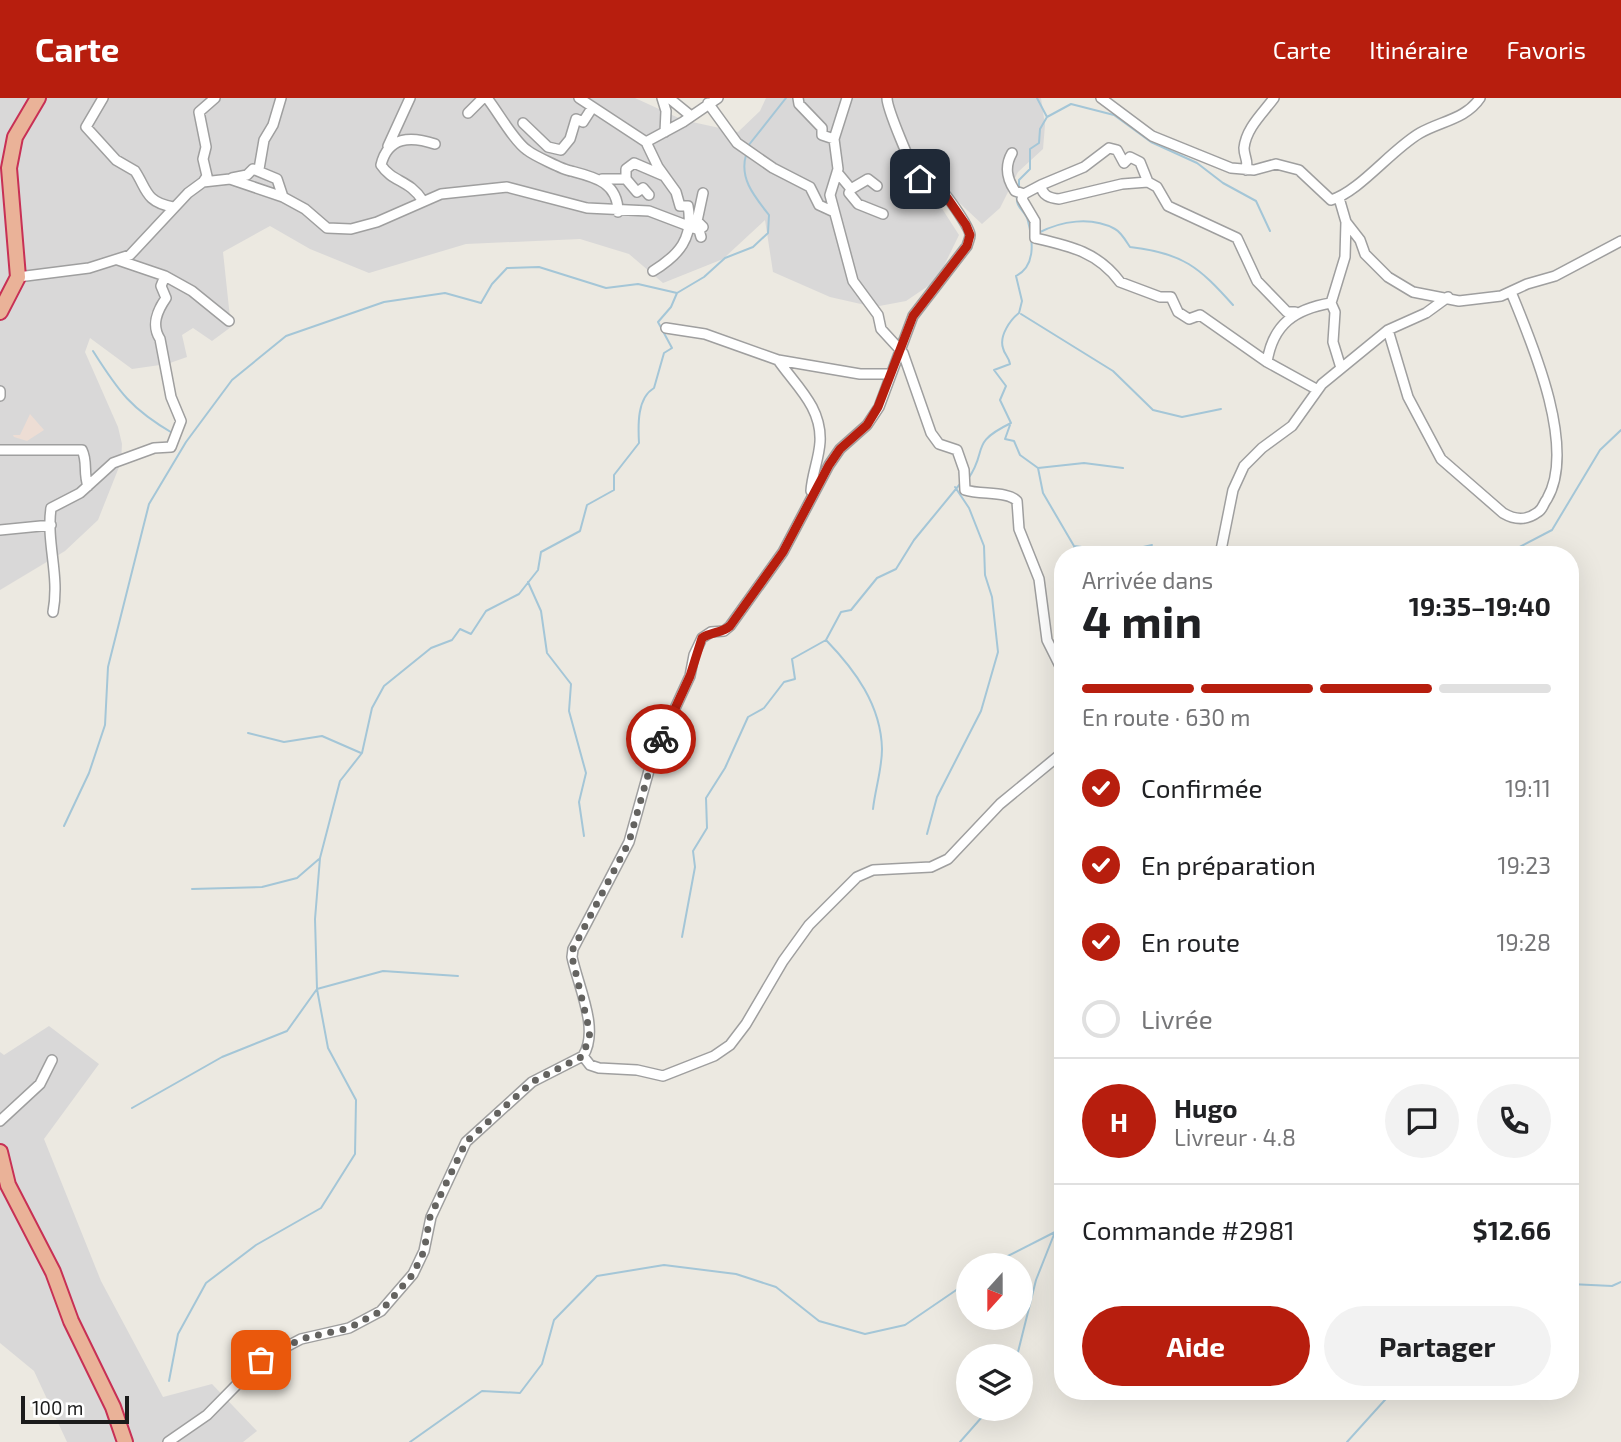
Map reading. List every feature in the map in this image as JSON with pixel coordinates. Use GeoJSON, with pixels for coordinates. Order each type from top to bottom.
{"type":"FeatureCollection","features":[{"type":"Feature","properties":{"kind":"highway"},"geometry":{"type":"LineString","coordinates":[[0,312],[18,277],[4,167],[15,137],[38,98]]}},
{"type":"Feature","properties":{"kind":"highway"},"geometry":{"type":"LineString","coordinates":[[0,1152],[8,1185],[53,1272],[71,1321],[113,1407],[125,1442]]}},
{"type":"Feature","properties":{"kind":"street"},"geometry":{"type":"LineString","coordinates":[[18,277],[61,273],[118,260],[138,248],[173,207],[207,176],[204,159],[206,147],[199,111],[204,104],[215,98]]}},
{"type":"Feature","properties":{"kind":"street"},"geometry":{"type":"LineString","coordinates":[[259,169],[264,140],[273,125],[281,98]]}},
{"type":"Feature","properties":{"kind":"street"},"geometry":{"type":"LineString","coordinates":[[410,98],[380,165],[386,173],[408,183],[423,201]]}},
{"type":"Feature","properties":{"kind":"street"},"geometry":{"type":"LineString","coordinates":[[468,113],[485,98],[528,151],[572,172],[601,179],[626,179]]}},
{"type":"Feature","properties":{"kind":"street"},"geometry":{"type":"LineString","coordinates":[[579,98],[646,142],[678,197],[680,206],[688,206],[688,238],[683,248],[653,271]]}},
{"type":"Feature","properties":{"kind":"street"},"geometry":{"type":"LineString","coordinates":[[662,98],[666,111],[665,132]]}},
{"type":"Feature","properties":{"kind":"street"},"geometry":{"type":"LineString","coordinates":[[669,98],[691,116]]}},
{"type":"Feature","properties":{"kind":"street"},"geometry":{"type":"LineString","coordinates":[[646,142],[718,98]]}},
{"type":"Feature","properties":{"kind":"street"},"geometry":{"type":"LineString","coordinates":[[798,98],[799,104],[822,128],[822,135],[834,139]]}},
{"type":"Feature","properties":{"kind":"street"},"geometry":{"type":"LineString","coordinates":[[848,98],[834,139],[837,172],[830,195],[832,211],[857,289],[878,315],[881,329],[903,353],[930,433],[939,444],[957,450],[964,470],[965,490],[983,495],[1006,494],[1017,501],[1019,529],[1039,579],[1047,640],[1054,654]]}},
{"type":"Feature","properties":{"kind":"street"},"geometry":{"type":"LineString","coordinates":[[168,1442],[207,1415],[261,1360],[301,1339],[349,1328],[381,1311],[413,1274],[424,1251],[430,1217],[466,1142],[532,1082],[583,1056],[590,1033],[572,957],[577,937],[603,894],[629,842],[653,757],[690,676],[702,638],[711,632],[724,631],[783,552],[811,497],[840,449],[873,416],[913,316],[967,246],[970,235],[941,189],[920,179],[910,163],[909,153],[890,115],[887,98]]}},
{"type":"Feature","properties":{"kind":"street"},"geometry":{"type":"LineString","coordinates":[[1101,98],[1152,135],[1231,168],[1246,170],[1276,164],[1299,170],[1331,201],[1339,198],[1412,138],[1456,118],[1480,98]]}},
{"type":"Feature","properties":{"kind":"street"},"geometry":{"type":"LineString","coordinates":[[1246,170],[1248,161],[1244,148],[1249,133],[1274,98]]}},
{"type":"Feature","properties":{"kind":"street"},"geometry":{"type":"LineString","coordinates":[[101,99],[86,127],[116,160],[135,171],[140,186],[148,195],[163,205],[173,207]]}},
{"type":"Feature","properties":{"kind":"street"},"geometry":{"type":"LineString","coordinates":[[709,103],[737,143],[773,168],[810,187],[819,205],[832,211]]}},
{"type":"Feature","properties":{"kind":"street"},"geometry":{"type":"LineString","coordinates":[[523,123],[548,147],[561,150],[570,139],[576,119],[583,122],[592,108]]}},
{"type":"Feature","properties":{"kind":"street"},"geometry":{"type":"LineString","coordinates":[[386,150],[396,141],[409,137],[435,144]]}},
{"type":"Feature","properties":{"kind":"street"},"geometry":{"type":"LineString","coordinates":[[1148,182],[1140,162],[1130,157],[1124,163],[1117,150],[1108,148],[1084,167],[1041,185],[1024,194],[1022,199],[1035,221],[1035,238],[1053,239],[1100,258],[1114,271],[1120,282],[1160,298],[1171,297],[1178,312],[1189,319],[1200,315],[1267,362],[1316,389]]}},
{"type":"Feature","properties":{"kind":"street"},"geometry":{"type":"LineString","coordinates":[[1012,153],[1007,165],[1009,182],[1015,191],[1024,194]]}},
{"type":"Feature","properties":{"kind":"street"},"geometry":{"type":"LineString","coordinates":[[649,195],[643,188],[637,192],[626,179],[626,169],[634,163],[667,178]]}},
{"type":"Feature","properties":{"kind":"street"},"geometry":{"type":"LineString","coordinates":[[203,182],[230,178],[259,169],[277,179],[283,197]]}},
{"type":"Feature","properties":{"kind":"street"},"geometry":{"type":"LineString","coordinates":[[837,172],[851,189]]}},
{"type":"Feature","properties":{"kind":"street"},"geometry":{"type":"LineString","coordinates":[[230,178],[283,197],[305,209],[327,228],[337,229],[377,222],[423,201],[464,189],[507,187],[564,204],[618,212],[649,211],[688,226],[700,234],[703,227],[697,221],[703,192]]}},
{"type":"Feature","properties":{"kind":"street"},"geometry":{"type":"LineString","coordinates":[[601,179],[611,189],[618,203],[618,212]]}},
{"type":"Feature","properties":{"kind":"street"},"geometry":{"type":"LineString","coordinates":[[877,186],[868,179],[849,193],[858,204],[883,214]]}},
{"type":"Feature","properties":{"kind":"street"},"geometry":{"type":"LineString","coordinates":[[1041,185],[1043,193],[1059,198],[1122,184],[1148,182],[1157,187],[1168,206],[1237,238],[1257,281],[1287,312],[1331,303]]}},
{"type":"Feature","properties":{"kind":"street"},"geometry":{"type":"LineString","coordinates":[[1339,198],[1346,222],[1345,257],[1331,303],[1335,312],[1334,342],[1341,368]]}},
{"type":"Feature","properties":{"kind":"street"},"geometry":{"type":"LineString","coordinates":[[1346,222],[1360,240],[1365,254],[1404,288],[1468,301],[1511,292],[1555,276],[1621,242]]}},
{"type":"Feature","properties":{"kind":"street"},"geometry":{"type":"LineString","coordinates":[[118,260],[166,276],[192,291],[229,321]]}},
{"type":"Feature","properties":{"kind":"street"},"geometry":{"type":"LineString","coordinates":[[53,612],[57,581],[50,512],[54,504],[79,494],[113,463],[135,453],[171,447],[176,438],[181,421],[171,397],[160,339],[155,331],[155,318],[166,298],[161,286],[166,276]]}},
{"type":"Feature","properties":{"kind":"street"},"geometry":{"type":"LineString","coordinates":[[1388,330],[1408,397],[1441,459],[1503,513],[1512,518],[1526,519],[1541,511],[1553,489],[1556,442],[1545,382],[1511,292]]}},
{"type":"Feature","properties":{"kind":"street"},"geometry":{"type":"LineString","coordinates":[[1222,546],[1233,490],[1244,466],[1262,448],[1292,426],[1316,389],[1341,368],[1388,330],[1418,317],[1448,297]]}},
{"type":"Feature","properties":{"kind":"street"},"geometry":{"type":"LineString","coordinates":[[1267,362],[1273,337],[1295,312]]}},
{"type":"Feature","properties":{"kind":"street"},"geometry":{"type":"LineString","coordinates":[[666,328],[705,334],[778,360],[860,374],[890,374]]}},
{"type":"Feature","properties":{"kind":"street"},"geometry":{"type":"LineString","coordinates":[[778,360],[813,405],[819,422],[820,442],[811,497]]}},
{"type":"Feature","properties":{"kind":"street"},"geometry":{"type":"LineString","coordinates":[[0,450],[82,450],[83,475],[88,486]]}},
{"type":"Feature","properties":{"kind":"street"},"geometry":{"type":"LineString","coordinates":[[0,530],[51,525]]}},
{"type":"Feature","properties":{"kind":"street"},"geometry":{"type":"LineString","coordinates":[[583,1056],[590,1065],[599,1068],[637,1070],[663,1076],[714,1056],[730,1045],[809,925],[857,877],[873,870],[931,867],[948,859],[1000,804],[1054,759]]}},
{"type":"Feature","properties":{"kind":"street"},"geometry":{"type":"LineString","coordinates":[[0,1121],[40,1084],[52,1060]]}},
{"type":"Feature","properties":{"kind":"shaded area"},"geometry":{"type":"Polygon","coordinates":[[[0,98],[635,98],[683,120],[738,132],[760,111],[766,98],[1041,98],[1045,125],[1043,149],[1018,172],[1000,208],[982,224],[952,196],[925,182],[959,235],[937,280],[906,301],[874,307],[830,297],[773,272],[765,220],[723,259],[663,283],[629,254],[580,239],[466,244],[369,273],[310,249],[270,226],[223,252],[231,327],[212,341],[193,328],[182,335],[187,357],[167,364],[132,369],[90,338],[85,352],[118,427],[122,444],[121,462],[98,520],[65,551],[0,590],[0,98]]]}},
{"type":"Feature","properties":{"kind":"shaded area"},"geometry":{"type":"Polygon","coordinates":[[[30,414],[44,430],[27,441],[14,437],[13,435],[20,435],[30,414]]]}},
{"type":"Feature","properties":{"kind":"shaded area"},"geometry":{"type":"Polygon","coordinates":[[[49,1026],[99,1064],[44,1139],[101,1281],[163,1397],[212,1384],[257,1431],[243,1442],[67,1442],[34,1371],[0,1343],[0,1052],[4,1055],[49,1026]]]}},
{"type":"Feature","properties":{"kind":"waterway"},"geometry":{"type":"LineString","coordinates":[[748,146],[786,98]]}},
{"type":"Feature","properties":{"kind":"waterway"},"geometry":{"type":"LineString","coordinates":[[1019,187],[1019,180],[1030,169],[1030,149],[1039,143],[1040,129],[1047,117],[1037,98]]}},
{"type":"Feature","properties":{"kind":"waterway"},"geometry":{"type":"LineString","coordinates":[[1047,117],[1071,104],[1114,115],[1151,142],[1197,163],[1223,183],[1256,201],[1270,231]]}},
{"type":"Feature","properties":{"kind":"waterway"},"geometry":{"type":"LineString","coordinates":[[169,1381],[178,1334],[206,1283],[256,1245],[321,1208],[355,1154],[356,1100],[328,1048],[317,989],[315,919],[320,858],[340,781],[362,753],[372,708],[384,686],[431,648],[452,640],[460,629],[471,634],[486,611],[519,594],[538,570],[541,552],[580,531],[587,505],[614,490],[614,475],[639,443],[639,420],[644,398],[654,388],[664,353],[672,348],[658,322],[671,307],[677,293],[704,277],[725,258],[753,247],[768,233],[769,215],[747,180],[744,164],[746,155]]}},
{"type":"Feature","properties":{"kind":"waterway"},"geometry":{"type":"LineString","coordinates":[[968,479],[984,442],[1011,423],[1000,400],[1006,386],[994,370],[1010,364],[1002,343],[1009,324],[1019,313],[1022,301],[1016,276],[1027,266],[1031,252],[1028,221],[1018,204],[1017,196]]}},
{"type":"Feature","properties":{"kind":"waterway"},"geometry":{"type":"LineString","coordinates":[[1038,233],[1066,223],[1086,221],[1106,225],[1119,232],[1130,247],[1164,253],[1189,264],[1233,305]]}},
{"type":"Feature","properties":{"kind":"waterway"},"geometry":{"type":"LineString","coordinates":[[64,826],[89,773],[105,725],[108,667],[149,504],[186,442],[232,380],[286,336],[384,302],[445,293],[481,303],[492,284],[507,268],[539,267],[606,288],[638,284],[677,293]]}},
{"type":"Feature","properties":{"kind":"waterway"},"geometry":{"type":"LineString","coordinates":[[1021,314],[1113,371],[1153,410],[1182,417],[1221,409]]}},
{"type":"Feature","properties":{"kind":"waterway"},"geometry":{"type":"LineString","coordinates":[[93,351],[136,408],[174,434]]}},
{"type":"Feature","properties":{"kind":"waterway"},"geometry":{"type":"LineString","coordinates":[[1010,425],[1005,439],[1014,441],[1020,455],[1038,468],[1043,493],[1074,546]]}},
{"type":"Feature","properties":{"kind":"waterway"},"geometry":{"type":"LineString","coordinates":[[1521,546],[1552,530],[1600,450],[1621,430]]}},
{"type":"Feature","properties":{"kind":"waterway"},"geometry":{"type":"LineString","coordinates":[[1038,468],[1084,463],[1123,468]]}},
{"type":"Feature","properties":{"kind":"waterway"},"geometry":{"type":"LineString","coordinates":[[682,937],[695,867],[693,851],[707,828],[706,798],[725,768],[748,717],[764,708],[784,682],[795,679],[792,659],[826,640],[841,612],[851,610],[877,578],[896,569],[914,540],[960,484]]}},
{"type":"Feature","properties":{"kind":"waterway"},"geometry":{"type":"LineString","coordinates":[[927,834],[937,797],[981,711],[998,652],[992,597],[985,575],[984,546],[969,508],[955,487]]}},
{"type":"Feature","properties":{"kind":"waterway"},"geometry":{"type":"LineString","coordinates":[[1148,546],[1152,545]]}},
{"type":"Feature","properties":{"kind":"waterway"},"geometry":{"type":"LineString","coordinates":[[528,582],[541,611],[547,653],[571,684],[569,711],[586,773],[579,802],[584,836]]}},
{"type":"Feature","properties":{"kind":"waterway"},"geometry":{"type":"LineString","coordinates":[[826,640],[856,676],[877,718],[882,757],[873,809]]}},
{"type":"Feature","properties":{"kind":"waterway"},"geometry":{"type":"LineString","coordinates":[[248,733],[284,742],[322,736],[361,753]]}},
{"type":"Feature","properties":{"kind":"waterway"},"geometry":{"type":"LineString","coordinates":[[192,889],[262,887],[297,878],[319,859]]}},
{"type":"Feature","properties":{"kind":"waterway"},"geometry":{"type":"LineString","coordinates":[[132,1108],[222,1057],[287,1031],[317,989],[383,971],[458,976]]}},
{"type":"Feature","properties":{"kind":"waterway"},"geometry":{"type":"LineString","coordinates":[[1014,1253],[1054,1233]]}},
{"type":"Feature","properties":{"kind":"waterway"},"geometry":{"type":"LineString","coordinates":[[1020,1344],[1036,1280],[1054,1235]]}},
{"type":"Feature","properties":{"kind":"waterway"},"geometry":{"type":"LineString","coordinates":[[410,1442],[482,1391],[520,1393],[542,1364],[554,1320],[597,1276],[664,1265],[736,1274],[776,1287],[819,1321],[865,1334],[905,1325],[956,1290]]}},
{"type":"Feature","properties":{"kind":"waterway"},"geometry":{"type":"LineString","coordinates":[[1579,1284],[1612,1286],[1621,1282]]}},
{"type":"Feature","properties":{"kind":"waterway"},"geometry":{"type":"LineString","coordinates":[[1347,1442],[1385,1400]]}},
{"type":"Feature","properties":{"kind":"waterway"},"geometry":{"type":"LineString","coordinates":[[960,1442],[978,1421]]}},
{"type":"Feature","properties":{"kind":"way so far"},"geometry":{"type":"LineString","coordinates":[[261,1360],[301,1339],[349,1328],[381,1311],[413,1274],[424,1251],[430,1217],[466,1142],[532,1082],[583,1056],[587,1050],[590,1033],[572,957],[573,949],[629,842],[653,757],[661,739]]}},
{"type":"Feature","properties":{"kind":"route"},"geometry":{"type":"LineString","coordinates":[[661,739],[690,676],[694,655],[702,638],[711,632],[724,631],[730,626],[783,552],[795,533],[819,480],[840,449],[867,425],[878,407],[898,349],[913,316],[967,246],[970,235],[966,225],[941,189],[920,179]]}}]}
